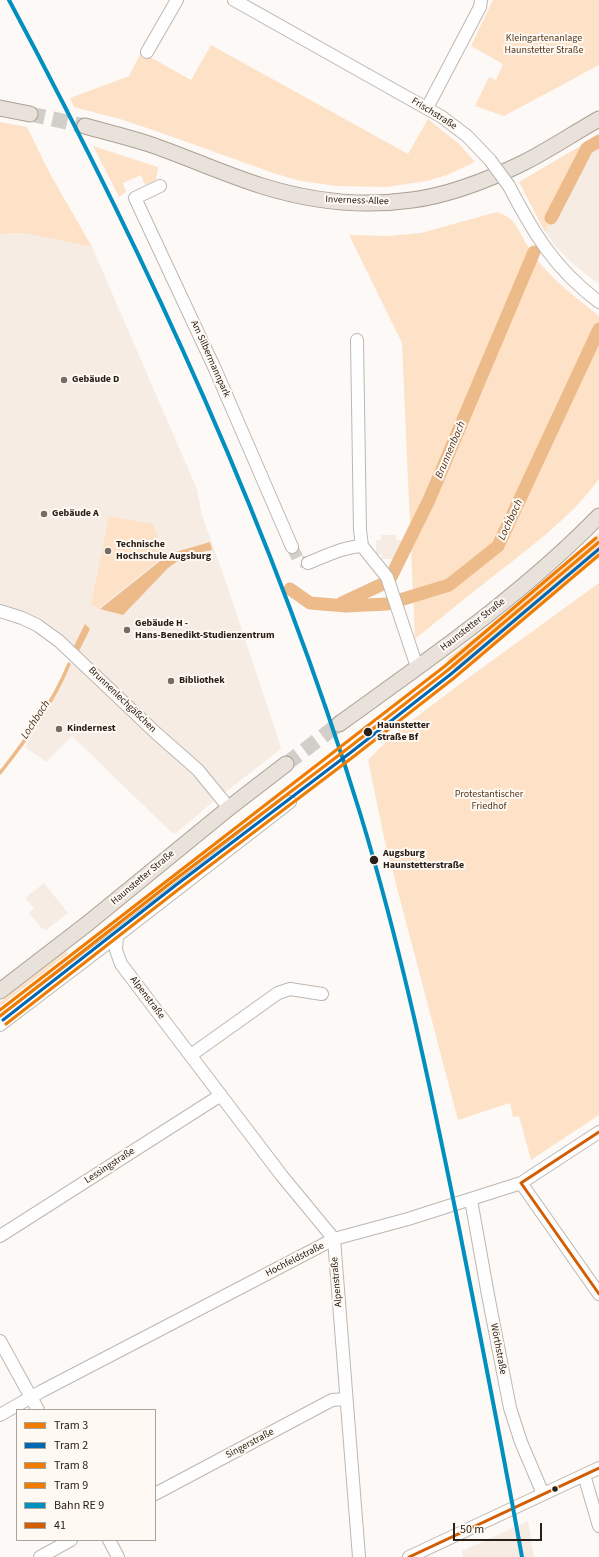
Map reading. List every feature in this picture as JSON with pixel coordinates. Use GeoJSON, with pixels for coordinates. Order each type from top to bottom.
{"type":"FeatureCollection","features":[{"type":"Feature","properties":{"kind":"main road"},"geometry":{"type":"LineString","coordinates":[[0,108],[30,114]]}},
{"type":"Feature","properties":{"kind":"main road","name":"Inverness-Allee"},"geometry":{"type":"LineString","coordinates":[[85,126],[150,144],[220,173],[286,193],[328,201],[391,202],[433,196],[485,180],[524,162],[599,119]]}},
{"type":"Feature","properties":{"kind":"main road","name":"Haunstetter Straße"},"geometry":{"type":"LineString","coordinates":[[339,724],[458,638],[534,577],[599,516]]}},
{"type":"Feature","properties":{"kind":"main road","name":"Haunstetter Straße"},"geometry":{"type":"LineString","coordinates":[[0,991],[88,924],[229,808],[286,764]]}},
{"type":"Feature","properties":{"kind":"street"},"geometry":{"type":"LineString","coordinates":[[147,52],[177,0]]}},
{"type":"Feature","properties":{"kind":"street","name":"Frischstraße"},"geometry":{"type":"LineString","coordinates":[[234,0],[427,108],[442,117],[467,136],[490,160],[509,186],[541,242],[574,281],[599,302]]}},
{"type":"Feature","properties":{"kind":"street"},"geometry":{"type":"LineString","coordinates":[[427,108],[480,7],[481,0]]}},
{"type":"Feature","properties":{"kind":"street","name":"Am Silbermannpark"},"geometry":{"type":"LineString","coordinates":[[160,186],[135,198],[215,369],[292,547]]}},
{"type":"Feature","properties":{"kind":"street"},"geometry":{"type":"LineString","coordinates":[[357,340],[360,522],[362,546],[387,577],[417,668]]}},
{"type":"Feature","properties":{"kind":"street"},"geometry":{"type":"LineString","coordinates":[[308,563],[343,549],[362,546]]}},
{"type":"Feature","properties":{"kind":"street","name":"Brunnenlechgäßchen"},"geometry":{"type":"LineString","coordinates":[[0,611],[22,618],[37,625],[60,641],[156,733],[198,770],[229,808]]}},
{"type":"Feature","properties":{"kind":"street"},"geometry":{"type":"LineString","coordinates":[[0,1025],[290,802]]}},
{"type":"Feature","properties":{"kind":"street","name":"Alpenstraße"},"geometry":{"type":"LineString","coordinates":[[117,936],[116,950],[121,964],[282,1176],[334,1240],[359,1557]]}},
{"type":"Feature","properties":{"kind":"street"},"geometry":{"type":"LineString","coordinates":[[191,1055],[278,993],[290,989],[322,994]]}},
{"type":"Feature","properties":{"kind":"street","name":"Lessingstraße"},"geometry":{"type":"LineString","coordinates":[[0,1236],[221,1095]]}},
{"type":"Feature","properties":{"kind":"street","name":"Hochfeldstraße"},"geometry":{"type":"LineString","coordinates":[[0,1414],[30,1397],[334,1240],[408,1220],[521,1183],[599,1132]]}},
{"type":"Feature","properties":{"kind":"street"},"geometry":{"type":"LineString","coordinates":[[521,1183],[599,1294]]}},
{"type":"Feature","properties":{"kind":"street","name":"Wörthstraße"},"geometry":{"type":"LineString","coordinates":[[469,1200],[510,1408],[521,1442],[543,1494]]}},
{"type":"Feature","properties":{"kind":"street"},"geometry":{"type":"LineString","coordinates":[[0,1341],[37,1409]]}},
{"type":"Feature","properties":{"kind":"street","name":"Singerstraße"},"geometry":{"type":"LineString","coordinates":[[156,1493],[332,1400],[346,1399]]}},
{"type":"Feature","properties":{"kind":"street"},"geometry":{"type":"LineString","coordinates":[[409,1557],[599,1468]]}},
{"type":"Feature","properties":{"kind":"street"},"geometry":{"type":"LineString","coordinates":[[584,1475],[599,1526]]}},
{"type":"Feature","properties":{"kind":"street"},"geometry":{"type":"LineString","coordinates":[[40,1557],[69,1541]]}},
{"type":"Feature","properties":{"kind":"street"},"geometry":{"type":"LineString","coordinates":[[110,1541],[118,1557]]}},
{"type":"Feature","properties":{"kind":"shaded area"},"geometry":{"type":"Polygon","coordinates":[[[599,141],[599,284],[573,264],[557,248],[545,232],[585,150],[589,146],[599,141]]]}},
{"type":"Feature","properties":{"kind":"shaded area","name":"Technische Hochschule Augsburg"},"geometry":{"type":"Polygon","coordinates":[[[23,233],[92,247],[197,489],[202,515],[280,744],[281,749],[215,800],[175,834],[173,832],[172,833],[72,736],[46,762],[25,747],[79,651],[65,637],[42,619],[0,605],[0,234],[23,233]]]}},
{"type":"Feature","properties":{"kind":"shaded area"},"geometry":{"type":"Polygon","coordinates":[[[381,535],[396,535],[396,540],[403,540],[402,555],[397,555],[396,559],[382,559],[382,554],[376,554],[376,540],[381,540],[381,535]]]}},
{"type":"Feature","properties":{"kind":"shaded area"},"geometry":{"type":"Polygon","coordinates":[[[210,542],[212,550],[186,555],[168,568],[123,615],[100,609],[169,554],[210,542]]]}},
{"type":"Feature","properties":{"kind":"shaded area"},"geometry":{"type":"Polygon","coordinates":[[[85,624],[90,629],[79,651],[74,646],[85,624]]]}},
{"type":"Feature","properties":{"kind":"shaded area"},"geometry":{"type":"Polygon","coordinates":[[[44,883],[68,913],[46,930],[44,928],[43,930],[29,913],[34,908],[25,898],[44,883]]]}},
{"type":"Feature","properties":{"kind":"shaded area"},"geometry":{"type":"Polygon","coordinates":[[[528,1521],[534,1557],[463,1557],[462,1551],[528,1521]]]}},
{"type":"Feature","properties":{"kind":"green space","name":"Kleingartenanlage Haunstetter Straße"},"geometry":{"type":"Polygon","coordinates":[[[493,0],[599,0],[599,65],[504,116],[475,106],[489,77],[496,80],[503,64],[471,46],[493,0]]]}},
{"type":"Feature","properties":{"kind":"green space"},"geometry":{"type":"Polygon","coordinates":[[[211,45],[408,154],[428,119],[459,144],[475,162],[447,175],[427,181],[387,187],[337,186],[301,181],[276,174],[120,119],[74,107],[70,98],[129,76],[141,52],[191,80],[211,45]]]}},
{"type":"Feature","properties":{"kind":"green space"},"geometry":{"type":"Polygon","coordinates":[[[0,122],[27,127],[49,172],[92,247],[23,233],[0,234],[0,122]]]}},
{"type":"Feature","properties":{"kind":"green space"},"geometry":{"type":"Polygon","coordinates":[[[599,135],[599,141],[589,146],[585,150],[545,232],[519,182],[599,135]]]}},
{"type":"Feature","properties":{"kind":"green space"},"geometry":{"type":"Polygon","coordinates":[[[93,146],[158,167],[156,180],[145,185],[141,175],[123,183],[126,192],[119,197],[93,146]]]}},
{"type":"Feature","properties":{"kind":"green space"},"geometry":{"type":"Polygon","coordinates":[[[497,212],[513,221],[534,256],[550,275],[599,316],[599,479],[561,521],[415,639],[402,343],[349,235],[387,236],[421,233],[497,212]]]}},
{"type":"Feature","properties":{"kind":"green space"},"geometry":{"type":"Polygon","coordinates":[[[109,516],[153,524],[164,556],[99,608],[91,605],[109,516]]]}},
{"type":"Feature","properties":{"kind":"green space"},"geometry":{"type":"Polygon","coordinates":[[[599,533],[599,558],[457,672],[447,659],[504,614],[599,533]]]}},
{"type":"Feature","properties":{"kind":"green space","name":"Protestantischer Friedhof"},"geometry":{"type":"Polygon","coordinates":[[[599,583],[599,1115],[531,1160],[519,1116],[513,1117],[510,1103],[458,1120],[385,842],[368,760],[394,734],[599,583]]]}},
{"type":"Feature","properties":{"kind":"green space"},"geometry":{"type":"Polygon","coordinates":[[[66,951],[68,954],[0,1006],[0,1002],[66,951]]]}},
{"type":"Feature","properties":{"kind":"waterway","name":"Brunnenbach"},"geometry":{"type":"LineString","coordinates":[[551,218],[587,148],[599,141]]}},
{"type":"Feature","properties":{"kind":"waterway","name":"Brunnenbach"},"geometry":{"type":"LineString","coordinates":[[342,603],[389,581],[429,500],[534,252]]}},
{"type":"Feature","properties":{"kind":"waterway","name":"Lochbach"},"geometry":{"type":"LineString","coordinates":[[290,589],[310,603],[346,606],[387,604],[449,585],[498,546],[599,329]]}},
{"type":"Feature","properties":{"kind":"waterway","name":"Lochbach"},"geometry":{"type":"LineString","coordinates":[[0,773],[20,748],[47,707],[63,679],[69,664]]}},
{"type":"Feature","properties":{"kind":"tunnel"},"geometry":{"type":"LineString","coordinates":[[30,114],[85,126]]}},
{"type":"Feature","properties":{"kind":"tunnel"},"geometry":{"type":"LineString","coordinates":[[292,547],[299,561],[308,563]]}},
{"type":"Feature","properties":{"kind":"tunnel"},"geometry":{"type":"LineString","coordinates":[[286,764],[339,724]]}},
{"type":"Feature","properties":{"kind":"tram line","name":"8"},"geometry":{"type":"LineString","coordinates":[[0,1010],[445,666],[596,538]]}},
{"type":"Feature","properties":{"kind":"tram line","name":"3"},"geometry":{"type":"LineString","coordinates":[[0,1016],[448,670],[599,542]]}},
{"type":"Feature","properties":{"kind":"tram line","name":"2"},"geometry":{"type":"LineString","coordinates":[[3,1020],[451,674],[599,549]]}},
{"type":"Feature","properties":{"kind":"tram line","name":"9"},"geometry":{"type":"LineString","coordinates":[[6,1024],[454,678],[599,555]]}},
{"type":"Feature","properties":{"kind":"transit line"},"geometry":{"type":"LineString","coordinates":[[9,0],[110,197],[204,398],[288,603],[326,707],[375,863],[414,1016],[458,1223],[522,1557]]}},
{"type":"Feature","properties":{"kind":"transit line","name":"41"},"geometry":{"type":"LineString","coordinates":[[521,1183],[599,1132]]}},
{"type":"Feature","properties":{"kind":"transit line","name":"41"},"geometry":{"type":"LineString","coordinates":[[521,1183],[599,1294]]}},
{"type":"Feature","properties":{"kind":"transit line","name":"41"},"geometry":{"type":"LineString","coordinates":[[409,1557],[599,1468]]}},
{"type":"Feature","properties":{"kind":"place","name":"Gebäude D"},"geometry":{"type":"Point","coordinates":[64,380]}},
{"type":"Feature","properties":{"kind":"place","name":"Gebäude A"},"geometry":{"type":"Point","coordinates":[44,514]}},
{"type":"Feature","properties":{"kind":"place","name":"Technische Hochschule Augsburg"},"geometry":{"type":"Point","coordinates":[108,551]}},
{"type":"Feature","properties":{"kind":"place","name":"Gebäude H - Hans-Benedikt-Studienzentrum"},"geometry":{"type":"Point","coordinates":[127,630]}},
{"type":"Feature","properties":{"kind":"place","name":"Bibliothek"},"geometry":{"type":"Point","coordinates":[171,681]}},
{"type":"Feature","properties":{"kind":"place","name":"Kindernest"},"geometry":{"type":"Point","coordinates":[59,729]}},
{"type":"Feature","properties":{"kind":"place","name":"Haunstetter Straße Bf"},"geometry":{"type":"Point","coordinates":[368,732]}},
{"type":"Feature","properties":{"kind":"place","name":"Augsburg Haunstetterstraße"},"geometry":{"type":"Point","coordinates":[374,860]}}]}
